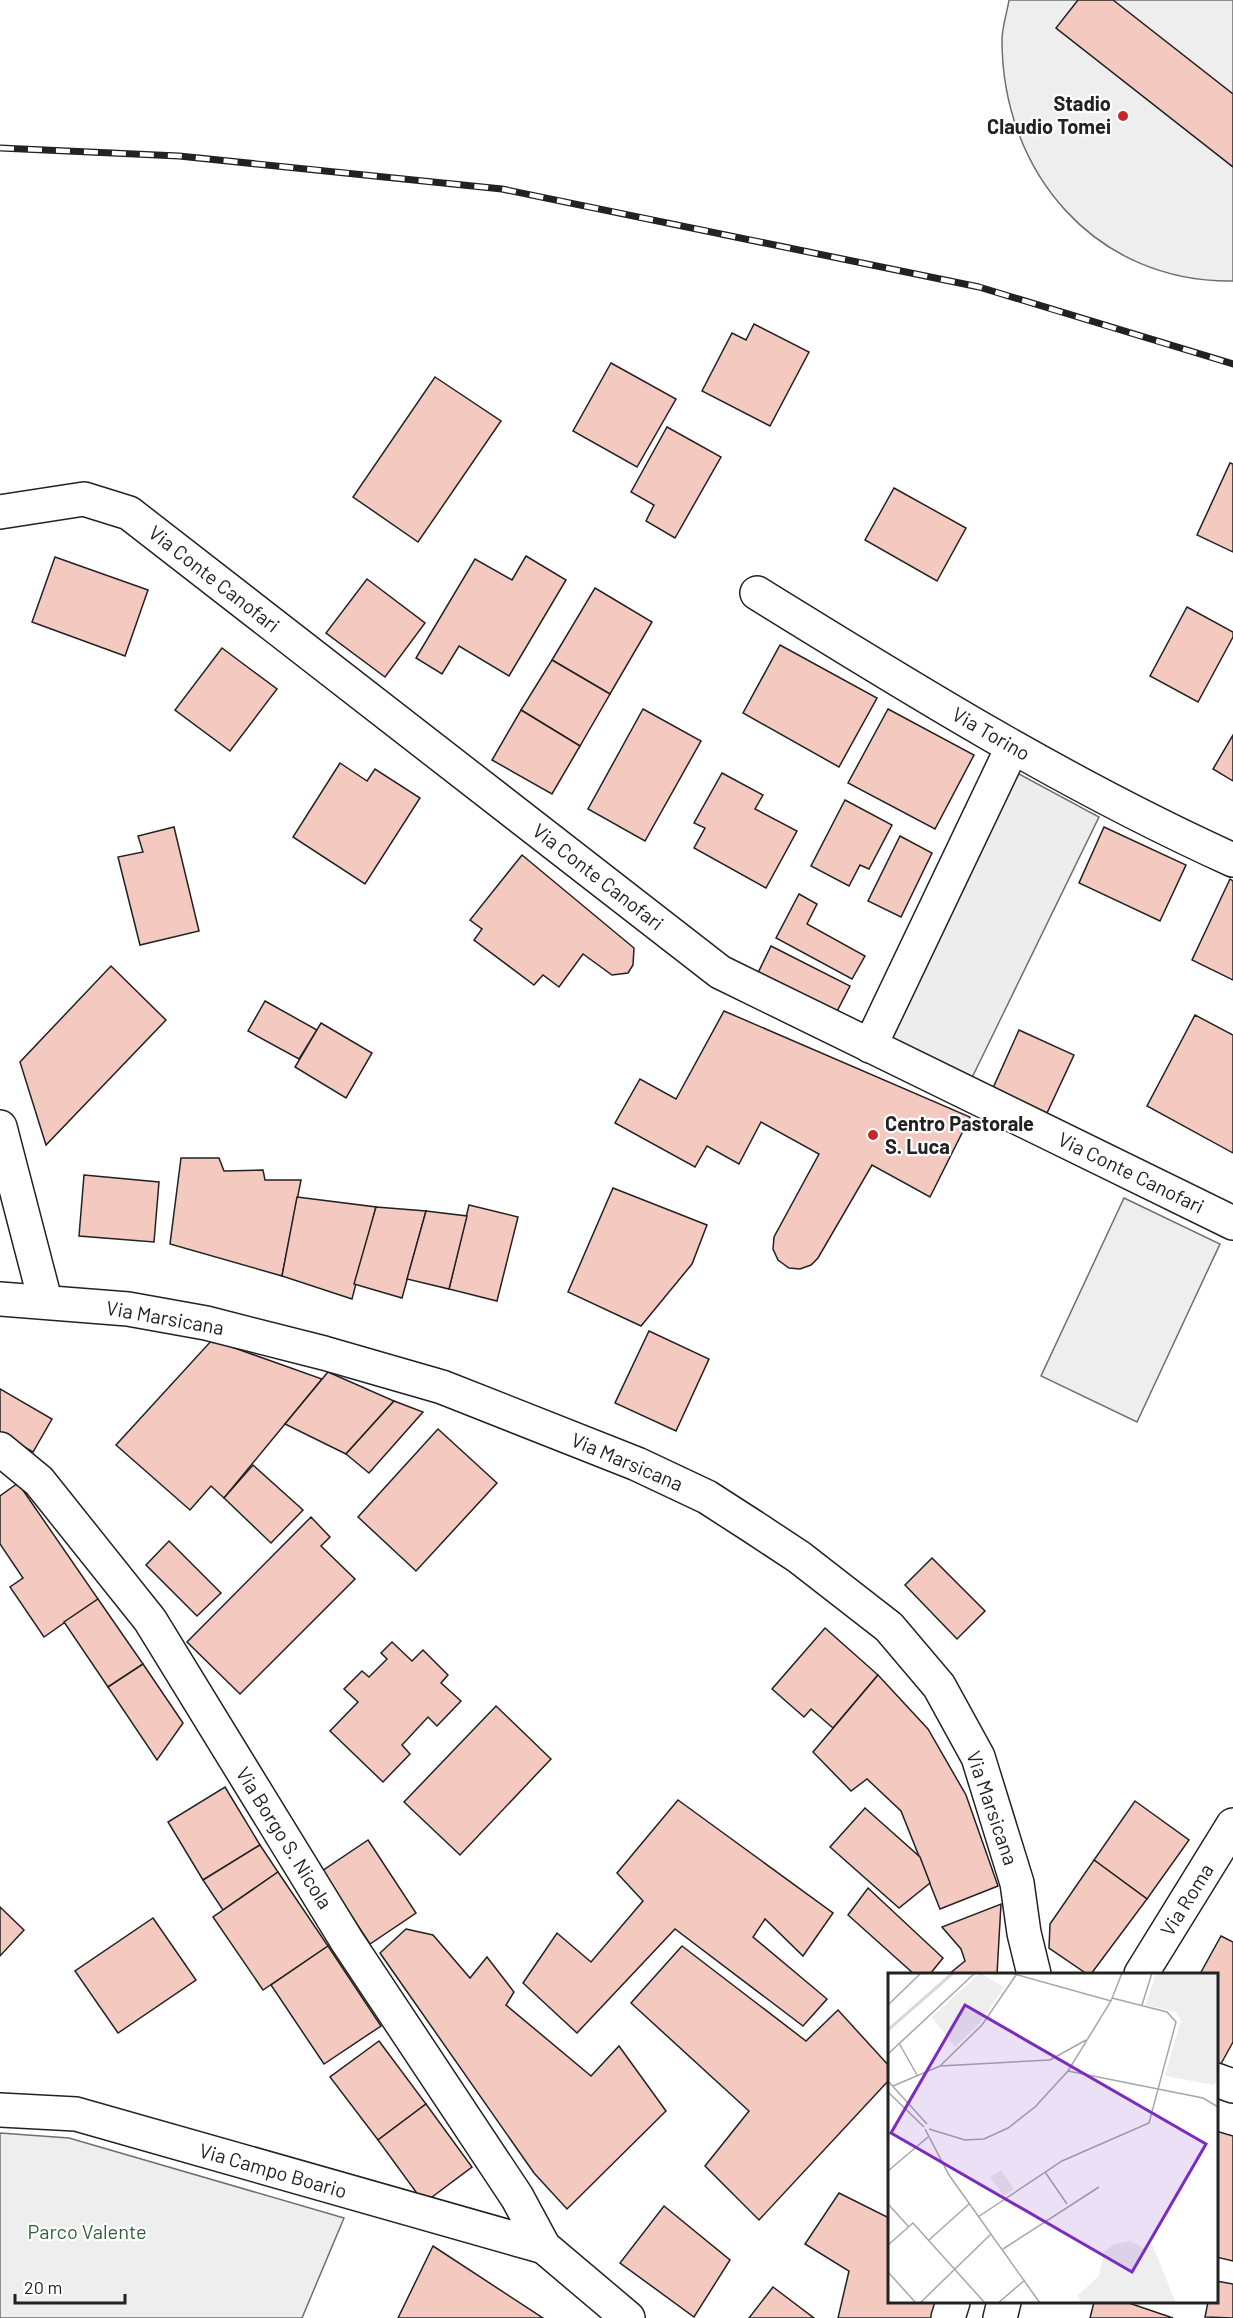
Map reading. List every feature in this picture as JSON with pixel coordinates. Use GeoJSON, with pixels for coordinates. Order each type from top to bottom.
{"type":"FeatureCollection","features":[{"type":"Feature","properties":{"kind":"street","name":"Via Conte Canofari"},"geometry":{"type":"LineString","coordinates":[[0,512],[84,499],[129,513],[720,972],[1233,1223]]}},
{"type":"Feature","properties":{"kind":"street","name":"Via Torino"},"geometry":{"type":"LineString","coordinates":[[757,593],[1012,748],[1188,840],[1233,860]]}},
{"type":"Feature","properties":{"kind":"street"},"geometry":{"type":"LineString","coordinates":[[870,1046],[1012,748]]}},
{"type":"Feature","properties":{"kind":"street"},"geometry":{"type":"LineString","coordinates":[[0,1127],[45,1300]]}},
{"type":"Feature","properties":{"kind":"street","name":"Via Marsicana"},"geometry":{"type":"LineString","coordinates":[[0,1299],[45,1300],[128,1309],[206,1323],[324,1353],[442,1387],[637,1464],[707,1497],[752,1526],[799,1557],[890,1628],[939,1686],[978,1757],[1017,1883],[1024,1933],[1034,1973]]}},
{"type":"Feature","properties":{"kind":"street","name":"Via Borgo S. Nicola"},"geometry":{"type":"LineString","coordinates":[[0,1449],[39,1481],[150,1620],[336,1922],[517,2197],[544,2247]]}},
{"type":"Feature","properties":{"kind":"street","name":"Via Roma"},"geometry":{"type":"LineString","coordinates":[[1142,1973],[1233,1825]]}},
{"type":"Feature","properties":{"kind":"street","name":"Via Marsicana"},"geometry":{"type":"LineString","coordinates":[[1024,1933],[1024,1973]]}},
{"type":"Feature","properties":{"kind":"street"},"geometry":{"type":"LineString","coordinates":[[1218,2081],[1233,2086]]}},
{"type":"Feature","properties":{"kind":"street","name":"Via Campo Boario"},"geometry":{"type":"LineString","coordinates":[[0,2110],[76,2114],[544,2247]]}},
{"type":"Feature","properties":{"kind":"street"},"geometry":{"type":"LineString","coordinates":[[544,2247],[628,2318]]}},
{"type":"Feature","properties":{"kind":"street"},"geometry":{"type":"LineString","coordinates":[[948,2318],[952,2303]]}},
{"type":"Feature","properties":{"kind":"street"},"geometry":{"type":"LineString","coordinates":[[1000,2318],[1004,2303]]}},
{"type":"Feature","properties":{"kind":"green space","name":"Stadio Claudio Tomei"},"geometry":{"type":"Polygon","coordinates":[[[1009,0],[1233,0],[1233,281],[1184,277],[1139,263],[1100,241],[1066,211],[1039,175],[1019,134],[1006,89],[1002,40],[1009,0]]]}},
{"type":"Feature","properties":{"kind":"green space"},"geometry":{"type":"Polygon","coordinates":[[[1124,1198],[1220,1244],[1137,1422],[1041,1376],[1124,1198]]]}},
{"type":"Feature","properties":{"kind":"green space","name":"Parco Valente"},"geometry":{"type":"Polygon","coordinates":[[[0,2133],[69,2138],[344,2218],[302,2318],[0,2318],[0,2133]]]}},
{"type":"Feature","properties":{"kind":"shaded area"},"geometry":{"type":"Polygon","coordinates":[[[1004,766],[1099,817],[965,1092],[870,1046],[1004,766]]]}},
{"type":"Feature","properties":{"kind":"building"},"geometry":{"type":"Polygon","coordinates":[[[1078,0],[1113,0],[1233,94],[1233,167],[1056,28],[1078,0]]]}},
{"type":"Feature","properties":{"kind":"building"},"geometry":{"type":"Polygon","coordinates":[[[754,324],[809,352],[770,426],[702,391],[732,333],[746,340],[754,324]]]}},
{"type":"Feature","properties":{"kind":"building"},"geometry":{"type":"Polygon","coordinates":[[[611,363],[676,399],[637,467],[573,431],[611,363]]]}},
{"type":"Feature","properties":{"kind":"building"},"geometry":{"type":"Polygon","coordinates":[[[435,377],[501,421],[418,542],[353,497],[435,377]]]}},
{"type":"Feature","properties":{"kind":"building"},"geometry":{"type":"Polygon","coordinates":[[[667,427],[721,457],[675,538],[646,521],[654,505],[631,492],[667,427]]]}},
{"type":"Feature","properties":{"kind":"building"},"geometry":{"type":"Polygon","coordinates":[[[1230,463],[1233,464],[1233,552],[1197,535],[1230,463]]]}},
{"type":"Feature","properties":{"kind":"building"},"geometry":{"type":"Polygon","coordinates":[[[894,488],[966,528],[937,581],[865,540],[894,488]]]}},
{"type":"Feature","properties":{"kind":"building"},"geometry":{"type":"Polygon","coordinates":[[[526,556],[566,580],[509,676],[459,646],[442,674],[416,658],[475,559],[512,580],[526,556]]]}},
{"type":"Feature","properties":{"kind":"building"},"geometry":{"type":"Polygon","coordinates":[[[55,557],[148,590],[125,656],[32,622],[55,557]]]}},
{"type":"Feature","properties":{"kind":"building"},"geometry":{"type":"Polygon","coordinates":[[[367,579],[425,623],[385,677],[326,633],[367,579]]]}},
{"type":"Feature","properties":{"kind":"building"},"geometry":{"type":"Polygon","coordinates":[[[595,588],[652,622],[610,694],[552,660],[595,588]]]}},
{"type":"Feature","properties":{"kind":"building"},"geometry":{"type":"Polygon","coordinates":[[[1187,607],[1233,632],[1233,637],[1198,702],[1150,676],[1187,607]]]}},
{"type":"Feature","properties":{"kind":"building"},"geometry":{"type":"Polygon","coordinates":[[[780,645],[877,698],[839,767],[743,713],[780,645]]]}},
{"type":"Feature","properties":{"kind":"building"},"geometry":{"type":"Polygon","coordinates":[[[222,648],[277,689],[230,751],[175,710],[222,648]]]}},
{"type":"Feature","properties":{"kind":"building"},"geometry":{"type":"Polygon","coordinates":[[[552,660],[610,694],[580,746],[521,710],[552,660]]]}},
{"type":"Feature","properties":{"kind":"building"},"geometry":{"type":"Polygon","coordinates":[[[643,709],[701,741],[645,841],[588,809],[643,709]]]}},
{"type":"Feature","properties":{"kind":"building"},"geometry":{"type":"Polygon","coordinates":[[[888,709],[974,755],[935,829],[848,783],[888,709]]]}},
{"type":"Feature","properties":{"kind":"building"},"geometry":{"type":"Polygon","coordinates":[[[521,710],[580,746],[552,794],[492,760],[521,710]]]}},
{"type":"Feature","properties":{"kind":"building"},"geometry":{"type":"Polygon","coordinates":[[[1233,735],[1233,781],[1213,769],[1233,735]]]}},
{"type":"Feature","properties":{"kind":"building"},"geometry":{"type":"Polygon","coordinates":[[[340,763],[367,781],[375,769],[420,798],[365,884],[293,837],[340,763]]]}},
{"type":"Feature","properties":{"kind":"building"},"geometry":{"type":"Polygon","coordinates":[[[722,773],[763,795],[755,809],[797,831],[766,888],[694,848],[705,828],[694,823],[722,773]]]}},
{"type":"Feature","properties":{"kind":"building"},"geometry":{"type":"Polygon","coordinates":[[[845,800],[892,825],[869,869],[860,865],[849,886],[811,866],[845,800]]]}},
{"type":"Feature","properties":{"kind":"building"},"geometry":{"type":"Polygon","coordinates":[[[174,827],[199,931],[140,945],[118,857],[143,852],[138,836],[174,827]]]}},
{"type":"Feature","properties":{"kind":"building"},"geometry":{"type":"Polygon","coordinates":[[[1104,827],[1186,865],[1160,921],[1079,883],[1104,827]]]}},
{"type":"Feature","properties":{"kind":"building"},"geometry":{"type":"Polygon","coordinates":[[[900,836],[932,853],[901,917],[868,901],[900,836]]]}},
{"type":"Feature","properties":{"kind":"building"},"geometry":{"type":"Polygon","coordinates":[[[522,855],[634,948],[633,965],[628,973],[612,975],[583,954],[559,987],[543,975],[534,985],[474,940],[482,929],[470,920],[522,855]]]}},
{"type":"Feature","properties":{"kind":"building"},"geometry":{"type":"Polygon","coordinates":[[[1230,879],[1233,881],[1233,980],[1192,960],[1230,879]]]}},
{"type":"Feature","properties":{"kind":"building"},"geometry":{"type":"Polygon","coordinates":[[[799,894],[817,904],[807,924],[865,956],[852,979],[776,938],[799,894]]]}},
{"type":"Feature","properties":{"kind":"building"},"geometry":{"type":"Polygon","coordinates":[[[771,946],[850,986],[833,1019],[755,979],[771,946]]]}},
{"type":"Feature","properties":{"kind":"building"},"geometry":{"type":"Polygon","coordinates":[[[111,966],[166,1020],[46,1145],[20,1062],[111,966]]]}},
{"type":"Feature","properties":{"kind":"building"},"geometry":{"type":"Polygon","coordinates":[[[265,1001],[317,1030],[299,1059],[248,1031],[265,1001]]]}},
{"type":"Feature","properties":{"kind":"building","name":"Centro Pastorale S. Luca"},"geometry":{"type":"Polygon","coordinates":[[[724,1011],[970,1117],[930,1197],[872,1165],[818,1258],[811,1265],[800,1269],[789,1268],[778,1260],[773,1249],[774,1237],[819,1154],[761,1122],[739,1164],[707,1146],[695,1167],[615,1123],[640,1079],[676,1099],[724,1011]]]}},
{"type":"Feature","properties":{"kind":"building"},"geometry":{"type":"Polygon","coordinates":[[[1195,1015],[1233,1035],[1233,1153],[1147,1106],[1195,1015]]]}},
{"type":"Feature","properties":{"kind":"building"},"geometry":{"type":"Polygon","coordinates":[[[321,1023],[372,1053],[346,1098],[295,1067],[321,1023]]]}},
{"type":"Feature","properties":{"kind":"building"},"geometry":{"type":"Polygon","coordinates":[[[1019,1030],[1074,1055],[1047,1113],[993,1088],[1019,1030]]]}},
{"type":"Feature","properties":{"kind":"building"},"geometry":{"type":"Polygon","coordinates":[[[181,1158],[219,1158],[224,1171],[263,1170],[265,1180],[301,1180],[282,1276],[170,1244],[181,1158]]]}},
{"type":"Feature","properties":{"kind":"building"},"geometry":{"type":"Polygon","coordinates":[[[84,1175],[159,1182],[154,1242],[79,1236],[84,1175]]]}},
{"type":"Feature","properties":{"kind":"building"},"geometry":{"type":"Polygon","coordinates":[[[613,1188],[707,1225],[692,1264],[641,1326],[568,1292],[613,1188]]]}},
{"type":"Feature","properties":{"kind":"building"},"geometry":{"type":"Polygon","coordinates":[[[297,1197],[376,1207],[352,1299],[282,1276],[297,1197]]]}},
{"type":"Feature","properties":{"kind":"building"},"geometry":{"type":"Polygon","coordinates":[[[469,1205],[518,1217],[497,1301],[449,1289],[469,1205]]]}},
{"type":"Feature","properties":{"kind":"building"},"geometry":{"type":"Polygon","coordinates":[[[376,1207],[426,1211],[402,1298],[354,1284],[376,1207]]]}},
{"type":"Feature","properties":{"kind":"building"},"geometry":{"type":"Polygon","coordinates":[[[426,1211],[467,1216],[449,1289],[407,1279],[426,1211]]]}},
{"type":"Feature","properties":{"kind":"building"},"geometry":{"type":"Polygon","coordinates":[[[649,1331],[709,1359],[676,1431],[615,1403],[649,1331]]]}},
{"type":"Feature","properties":{"kind":"building"},"geometry":{"type":"Polygon","coordinates":[[[212,1340],[322,1379],[224,1498],[211,1486],[190,1510],[116,1445],[212,1340]]]}},
{"type":"Feature","properties":{"kind":"building"},"geometry":{"type":"Polygon","coordinates":[[[328,1372],[394,1401],[346,1454],[285,1424],[328,1372]]]}},
{"type":"Feature","properties":{"kind":"building"},"geometry":{"type":"Polygon","coordinates":[[[0,1389],[52,1419],[33,1452],[0,1433],[0,1389]]]}},
{"type":"Feature","properties":{"kind":"building"},"geometry":{"type":"Polygon","coordinates":[[[394,1401],[423,1412],[369,1473],[346,1454],[394,1401]]]}},
{"type":"Feature","properties":{"kind":"building"},"geometry":{"type":"Polygon","coordinates":[[[438,1429],[497,1483],[416,1571],[358,1517],[438,1429]]]}},
{"type":"Feature","properties":{"kind":"building"},"geometry":{"type":"Polygon","coordinates":[[[253,1465],[303,1510],[271,1543],[224,1498],[253,1465]]]}},
{"type":"Feature","properties":{"kind":"building"},"geometry":{"type":"Polygon","coordinates":[[[18,1483],[98,1599],[44,1637],[10,1587],[23,1578],[0,1544],[0,1496],[18,1483]]]}},
{"type":"Feature","properties":{"kind":"building"},"geometry":{"type":"Polygon","coordinates":[[[311,1517],[330,1537],[321,1546],[355,1579],[240,1694],[187,1642],[311,1517]]]}},
{"type":"Feature","properties":{"kind":"building"},"geometry":{"type":"Polygon","coordinates":[[[169,1541],[221,1593],[197,1616],[146,1565],[169,1541]]]}},
{"type":"Feature","properties":{"kind":"building"},"geometry":{"type":"Polygon","coordinates":[[[932,1558],[985,1611],[957,1639],[905,1585],[932,1558]]]}},
{"type":"Feature","properties":{"kind":"building"},"geometry":{"type":"Polygon","coordinates":[[[98,1599],[143,1664],[108,1687],[64,1622],[98,1599]]]}},
{"type":"Feature","properties":{"kind":"building"},"geometry":{"type":"Polygon","coordinates":[[[825,1628],[878,1675],[833,1728],[811,1709],[804,1717],[772,1689],[825,1628]]]}},
{"type":"Feature","properties":{"kind":"building"},"geometry":{"type":"Polygon","coordinates":[[[392,1642],[412,1661],[423,1650],[448,1675],[441,1683],[461,1701],[437,1726],[428,1717],[402,1745],[410,1754],[383,1782],[330,1731],[358,1702],[344,1689],[362,1671],[369,1677],[387,1659],[381,1653],[392,1642]]]}},
{"type":"Feature","properties":{"kind":"building"},"geometry":{"type":"Polygon","coordinates":[[[143,1664],[183,1723],[157,1760],[108,1687],[143,1664]]]}},
{"type":"Feature","properties":{"kind":"building"},"geometry":{"type":"Polygon","coordinates":[[[878,1675],[928,1729],[966,1795],[998,1886],[940,1909],[901,1811],[867,1779],[851,1791],[813,1752],[878,1675]]]}},
{"type":"Feature","properties":{"kind":"building"},"geometry":{"type":"Polygon","coordinates":[[[496,1706],[551,1759],[460,1855],[404,1802],[496,1706]]]}},
{"type":"Feature","properties":{"kind":"building"},"geometry":{"type":"Polygon","coordinates":[[[225,1787],[260,1845],[203,1880],[168,1822],[225,1787]]]}},
{"type":"Feature","properties":{"kind":"building"},"geometry":{"type":"Polygon","coordinates":[[[678,1800],[833,1913],[803,1956],[765,1919],[753,1937],[827,1999],[803,2026],[675,1929],[577,2033],[523,1983],[557,1933],[591,1962],[643,1901],[617,1873],[678,1800]]]}},
{"type":"Feature","properties":{"kind":"building"},"geometry":{"type":"Polygon","coordinates":[[[1135,1801],[1189,1840],[1147,1899],[1094,1860],[1135,1801]]]}},
{"type":"Feature","properties":{"kind":"building"},"geometry":{"type":"Polygon","coordinates":[[[865,1808],[920,1857],[930,1883],[899,1908],[830,1847],[865,1808]]]}},
{"type":"Feature","properties":{"kind":"building"},"geometry":{"type":"Polygon","coordinates":[[[368,1840],[416,1913],[370,1944],[322,1871],[368,1840]]]}},
{"type":"Feature","properties":{"kind":"building"},"geometry":{"type":"Polygon","coordinates":[[[260,1845],[278,1872],[223,1910],[203,1880],[260,1845]]]}},
{"type":"Feature","properties":{"kind":"building"},"geometry":{"type":"Polygon","coordinates":[[[1094,1860],[1147,1899],[1092,1973],[1086,1973],[1049,1948],[1050,1924],[1094,1860]]]}},
{"type":"Feature","properties":{"kind":"building"},"geometry":{"type":"Polygon","coordinates":[[[278,1872],[328,1946],[263,1990],[213,1917],[278,1872]]]}},
{"type":"Feature","properties":{"kind":"building"},"geometry":{"type":"Polygon","coordinates":[[[868,1888],[943,1958],[931,1973],[913,1973],[848,1915],[868,1888]]]}},
{"type":"Feature","properties":{"kind":"building"},"geometry":{"type":"Polygon","coordinates":[[[1001,1904],[997,1973],[950,1973],[965,1961],[961,1949],[942,1927],[1001,1904]]]}},
{"type":"Feature","properties":{"kind":"building"},"geometry":{"type":"Polygon","coordinates":[[[0,1907],[24,1930],[0,1956],[0,1907]]]}},
{"type":"Feature","properties":{"kind":"building"},"geometry":{"type":"Polygon","coordinates":[[[153,1918],[196,1980],[118,2033],[75,1971],[153,1918]]]}},
{"type":"Feature","properties":{"kind":"building"},"geometry":{"type":"Polygon","coordinates":[[[406,1929],[433,1935],[470,1978],[487,1957],[514,1992],[506,2005],[591,2076],[619,2046],[666,2111],[567,2209],[534,2173],[380,1953],[406,1929]]]}},
{"type":"Feature","properties":{"kind":"building"},"geometry":{"type":"Polygon","coordinates":[[[1221,1936],[1233,1942],[1233,2042],[1218,2069],[1218,1973],[1201,1973],[1221,1936]]]}},
{"type":"Feature","properties":{"kind":"building"},"geometry":{"type":"Polygon","coordinates":[[[328,1946],[381,2026],[324,2064],[271,1985],[328,1946]]]}},
{"type":"Feature","properties":{"kind":"building"},"geometry":{"type":"Polygon","coordinates":[[[682,1946],[806,2041],[838,2010],[888,2065],[888,2081],[759,2220],[705,2166],[749,2111],[631,2003],[682,1946]]]}},
{"type":"Feature","properties":{"kind":"building"},"geometry":{"type":"Polygon","coordinates":[[[379,2041],[426,2104],[378,2140],[330,2077],[379,2041]]]}},
{"type":"Feature","properties":{"kind":"building"},"geometry":{"type":"Polygon","coordinates":[[[426,2104],[472,2167],[424,2203],[378,2140],[426,2104]]]}},
{"type":"Feature","properties":{"kind":"building"},"geometry":{"type":"Polygon","coordinates":[[[1218,2132],[1233,2136],[1233,2261],[1218,2257],[1218,2132]]]}},
{"type":"Feature","properties":{"kind":"building"},"geometry":{"type":"Polygon","coordinates":[[[839,2193],[887,2217],[888,2215],[888,2303],[943,2303],[938,2318],[838,2318],[849,2271],[805,2244],[839,2193]]]}},
{"type":"Feature","properties":{"kind":"building"},"geometry":{"type":"Polygon","coordinates":[[[664,2206],[730,2260],[694,2317],[620,2263],[664,2206]]]}},
{"type":"Feature","properties":{"kind":"building"},"geometry":{"type":"Polygon","coordinates":[[[433,2246],[543,2318],[398,2318],[433,2246]]]}},
{"type":"Feature","properties":{"kind":"building"},"geometry":{"type":"Polygon","coordinates":[[[1218,2281],[1233,2284],[1233,2318],[1205,2317],[1208,2303],[1218,2303],[1218,2281]]]}},
{"type":"Feature","properties":{"kind":"building"},"geometry":{"type":"Polygon","coordinates":[[[773,2287],[814,2318],[749,2318],[773,2287]]]}},
{"type":"Feature","properties":{"kind":"building"},"geometry":{"type":"Polygon","coordinates":[[[1094,2303],[1129,2303],[1173,2318],[1090,2318],[1094,2303]]]}},
{"type":"Feature","properties":{"kind":"railway"},"geometry":{"type":"LineString","coordinates":[[0,148],[179,156],[502,189],[979,287],[1233,364]]}},
{"type":"Feature","properties":{"kind":"place","name":"Stadio Claudio Tomei"},"geometry":{"type":"Point","coordinates":[1123,116]}},
{"type":"Feature","properties":{"kind":"place","name":"Centro Pastorale S. Luca"},"geometry":{"type":"Point","coordinates":[873,1135]}}]}
